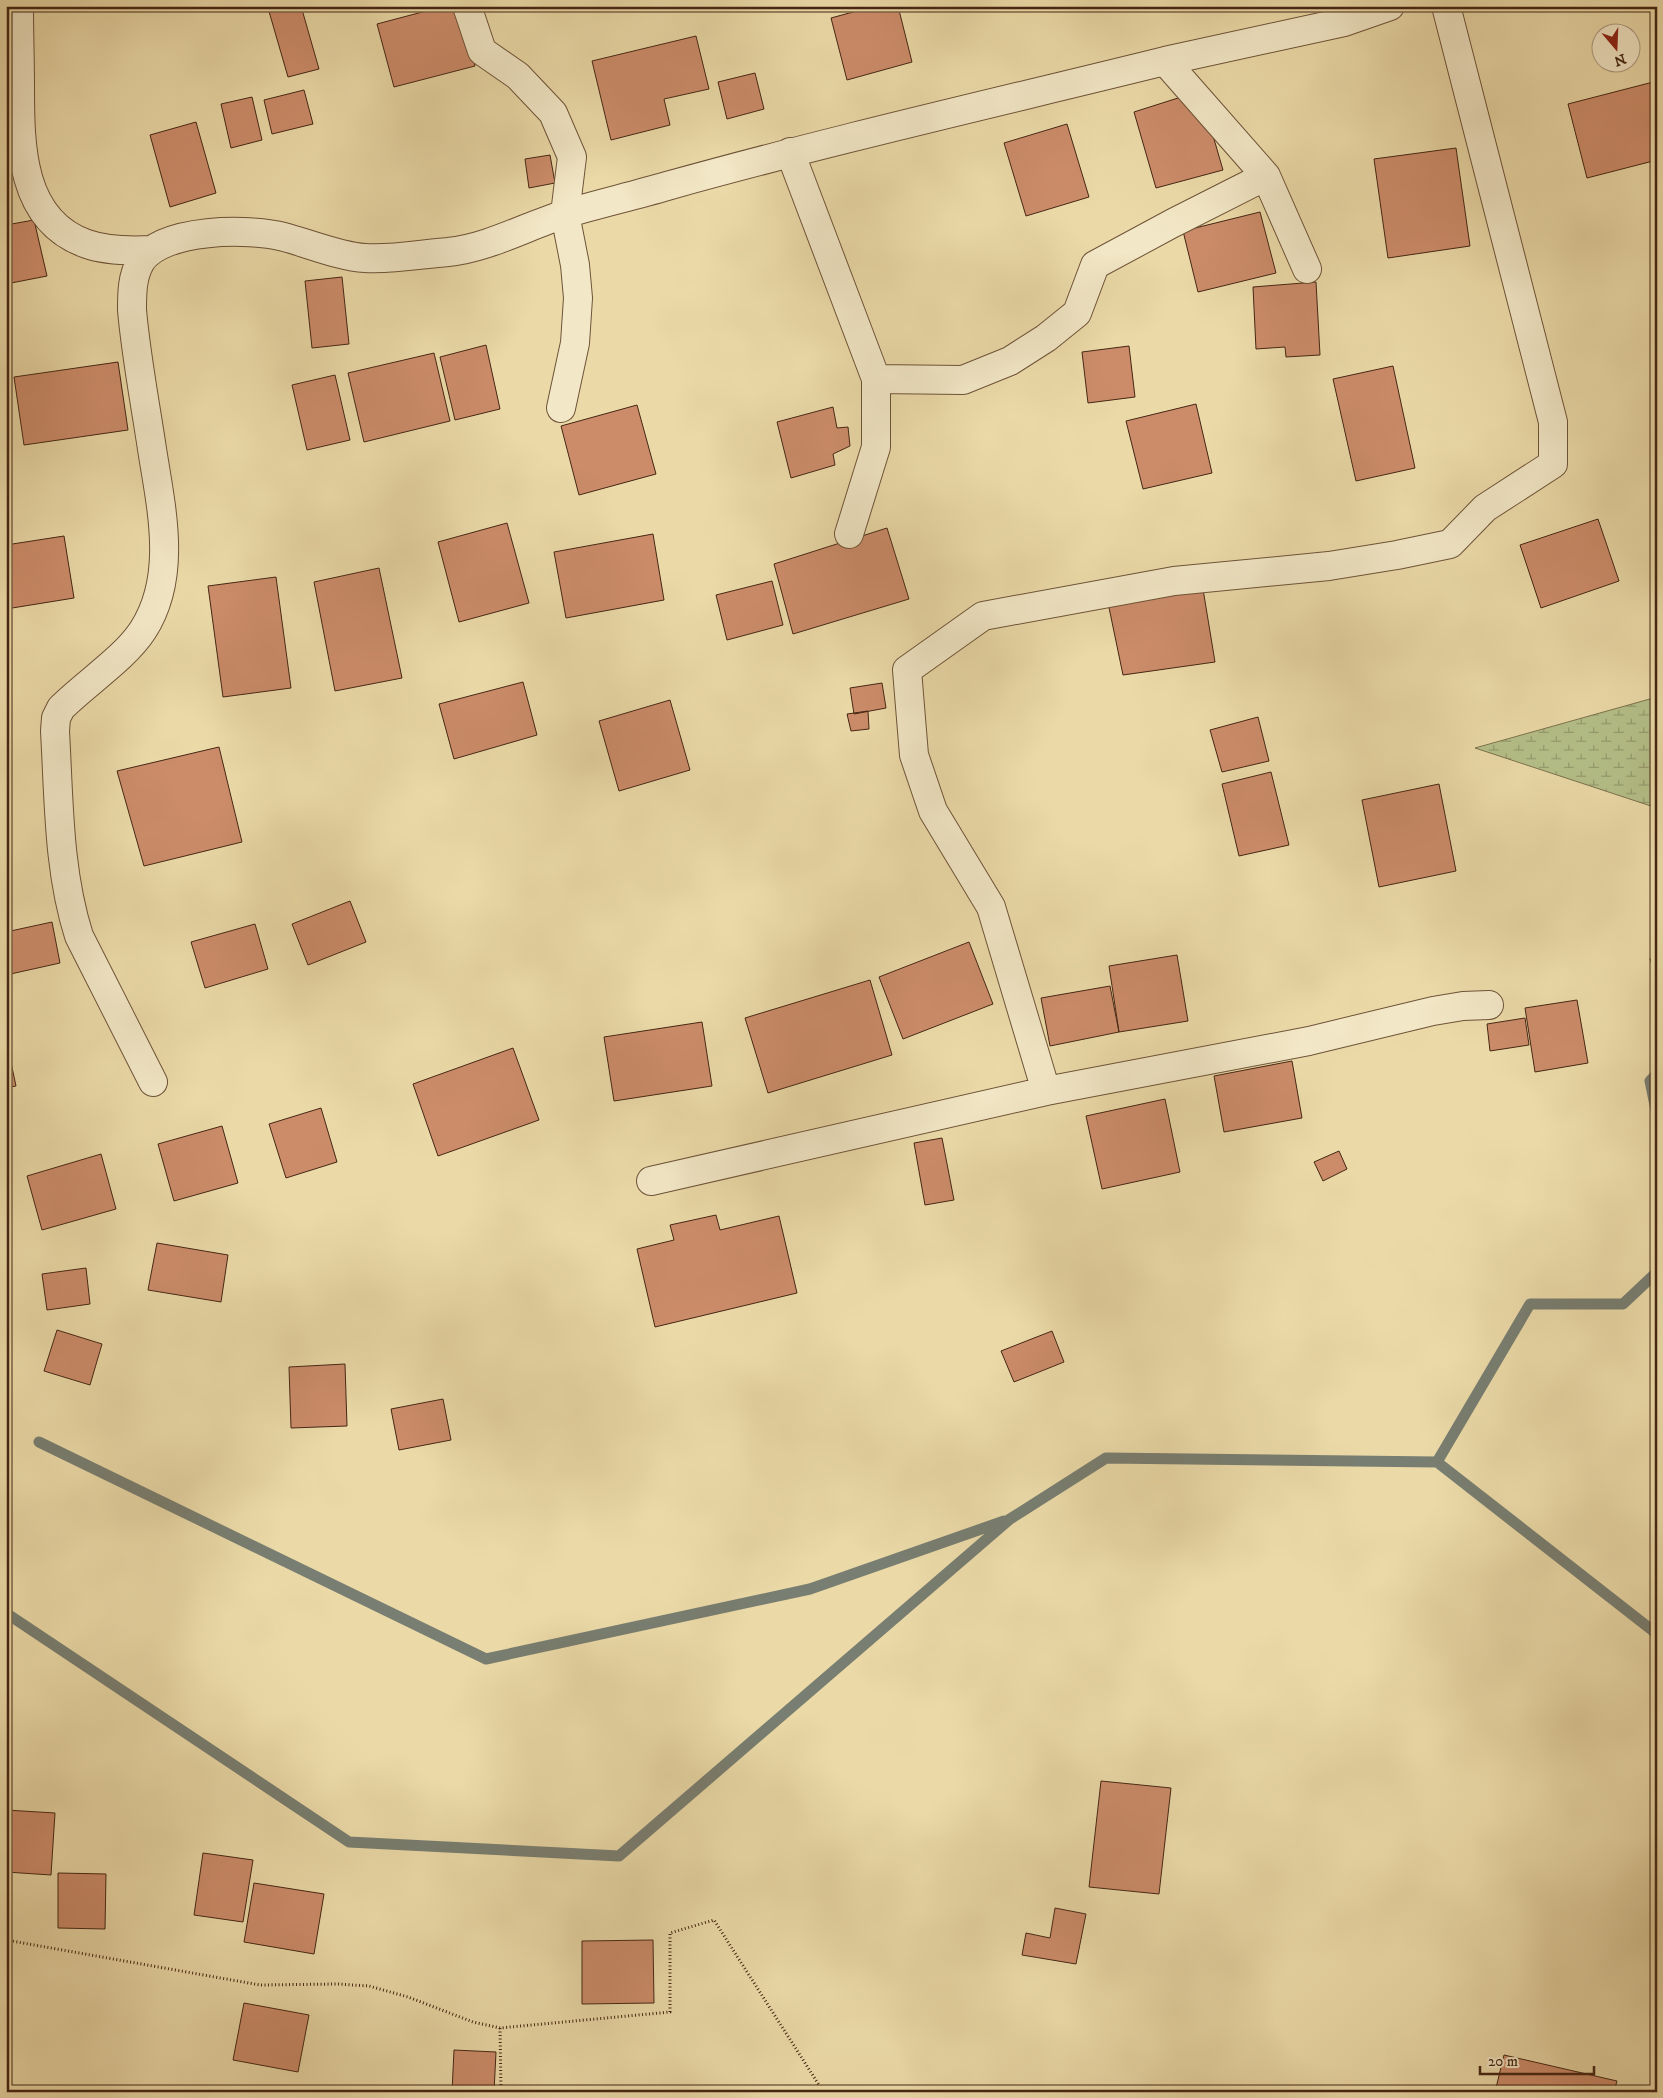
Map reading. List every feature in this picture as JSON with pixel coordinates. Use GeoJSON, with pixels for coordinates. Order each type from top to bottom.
{"type":"FeatureCollection","features":[{"type":"Feature","properties":{"kind":"street"},"geometry":{"type":"LineString","coordinates":[[20,6],[20,140],[28,183],[48,217],[60,229],[87,244],[128,251],[151,250],[168,242],[186,237],[238,232],[261,233],[283,237],[363,259],[464,250],[565,214],[790,152],[1165,61],[1344,22],[1390,6]]}},
{"type":"Feature","properties":{"kind":"street"},"geometry":{"type":"LineString","coordinates":[[466,6],[482,51],[518,76],[553,113],[572,157],[565,214],[575,265],[578,298],[575,343],[561,408]]}},
{"type":"Feature","properties":{"kind":"street"},"geometry":{"type":"LineString","coordinates":[[1046,1090],[991,907],[933,811],[914,755],[907,670],[983,616],[1174,581],[1329,566],[1450,544],[1485,508],[1553,464],[1553,422],[1446,6]]}},
{"type":"Feature","properties":{"kind":"street"},"geometry":{"type":"LineString","coordinates":[[1165,61],[1266,176],[1307,269]]}},
{"type":"Feature","properties":{"kind":"street"},"geometry":{"type":"LineString","coordinates":[[790,152],[876,379],[876,447],[849,534]]}},
{"type":"Feature","properties":{"kind":"street"},"geometry":{"type":"LineString","coordinates":[[876,379],[963,380],[1010,361],[1046,338],[1077,313],[1096,265],[1266,176]]}},
{"type":"Feature","properties":{"kind":"street"},"geometry":{"type":"LineString","coordinates":[[151,250],[142,261],[135,275],[132,310],[162,517],[163,572],[158,602],[143,630],[132,645],[61,708],[56,718],[55,731],[64,879],[72,913],[79,936],[153,1082]]}},
{"type":"Feature","properties":{"kind":"street"},"geometry":{"type":"LineString","coordinates":[[651,1181],[1046,1090],[1309,1041],[1441,1010],[1463,1006],[1489,1005]]}},
{"type":"Feature","properties":{"kind":"path"},"geometry":{"type":"LineString","coordinates":[[6,1940],[260,1984],[369,1986],[408,1997],[473,2022],[500,2028],[670,2012],[670,1933],[714,1920],[822,2092]]}},
{"type":"Feature","properties":{"kind":"path"},"geometry":{"type":"LineString","coordinates":[[500,2028],[501,2092]]}},
{"type":"Feature","properties":{"kind":"green space"},"geometry":{"type":"Polygon","coordinates":[[[1657,697],[1657,808],[1475,748],[1657,697]]]}},
{"type":"Feature","properties":{"kind":"building"},"geometry":{"type":"Polygon","coordinates":[[[272,6],[301,6],[319,69],[288,77],[268,8],[272,6]]]}},
{"type":"Feature","properties":{"kind":"building"},"geometry":{"type":"Polygon","coordinates":[[[445,6],[460,6],[475,66],[394,87],[377,24],[445,6]]]}},
{"type":"Feature","properties":{"kind":"building"},"geometry":{"type":"Polygon","coordinates":[[[875,6],[898,6],[912,62],[847,80],[831,18],[875,6]]]}},
{"type":"Feature","properties":{"kind":"building"},"geometry":{"type":"Polygon","coordinates":[[[696,36],[709,89],[664,99],[670,125],[611,140],[592,61],[696,36]]]}},
{"type":"Feature","properties":{"kind":"building"},"geometry":{"type":"Polygon","coordinates":[[[755,73],[764,109],[727,119],[718,82],[755,73]]]}},
{"type":"Feature","properties":{"kind":"building"},"geometry":{"type":"Polygon","coordinates":[[[1657,81],[1657,160],[1587,178],[1568,104],[1657,81]]]}},
{"type":"Feature","properties":{"kind":"building"},"geometry":{"type":"Polygon","coordinates":[[[304,90],[313,124],[272,134],[264,100],[304,90]]]}},
{"type":"Feature","properties":{"kind":"building"},"geometry":{"type":"Polygon","coordinates":[[[1200,91],[1223,170],[1156,188],[1134,112],[1200,91]]]}},
{"type":"Feature","properties":{"kind":"building"},"geometry":{"type":"Polygon","coordinates":[[[252,97],[262,140],[231,148],[221,104],[252,97]]]}},
{"type":"Feature","properties":{"kind":"building"},"geometry":{"type":"Polygon","coordinates":[[[196,122],[216,193],[170,207],[150,135],[196,122]]]}},
{"type":"Feature","properties":{"kind":"building"},"geometry":{"type":"Polygon","coordinates":[[[1067,124],[1089,197],[1026,216],[1004,143],[1067,124]]]}},
{"type":"Feature","properties":{"kind":"building"},"geometry":{"type":"Polygon","coordinates":[[[1456,148],[1470,246],[1388,258],[1374,159],[1456,148]]]}},
{"type":"Feature","properties":{"kind":"building"},"geometry":{"type":"Polygon","coordinates":[[[550,155],[555,183],[529,188],[525,159],[550,155]]]}},
{"type":"Feature","properties":{"kind":"building"},"geometry":{"type":"Polygon","coordinates":[[[1260,212],[1276,273],[1198,292],[1183,231],[1260,212]]]}},
{"type":"Feature","properties":{"kind":"building"},"geometry":{"type":"Polygon","coordinates":[[[34,220],[47,276],[6,284],[6,225],[34,220]]]}},
{"type":"Feature","properties":{"kind":"building"},"geometry":{"type":"Polygon","coordinates":[[[342,277],[349,344],[312,348],[305,281],[342,277]]]}},
{"type":"Feature","properties":{"kind":"building"},"geometry":{"type":"Polygon","coordinates":[[[1316,282],[1320,355],[1286,357],[1285,347],[1256,349],[1253,287],[1316,282]]]}},
{"type":"Feature","properties":{"kind":"building"},"geometry":{"type":"Polygon","coordinates":[[[486,345],[500,409],[455,420],[440,357],[486,345]]]}},
{"type":"Feature","properties":{"kind":"building"},"geometry":{"type":"Polygon","coordinates":[[[1129,346],[1135,397],[1088,403],[1082,352],[1129,346]]]}},
{"type":"Feature","properties":{"kind":"building"},"geometry":{"type":"Polygon","coordinates":[[[434,353],[450,421],[364,442],[348,373],[434,353]]]}},
{"type":"Feature","properties":{"kind":"building"},"geometry":{"type":"Polygon","coordinates":[[[118,362],[128,430],[24,445],[14,377],[118,362]]]}},
{"type":"Feature","properties":{"kind":"building"},"geometry":{"type":"Polygon","coordinates":[[[1393,366],[1415,468],[1356,481],[1333,379],[1393,366]]]}},
{"type":"Feature","properties":{"kind":"building"},"geometry":{"type":"Polygon","coordinates":[[[335,375],[350,440],[307,450],[292,385],[335,375]]]}},
{"type":"Feature","properties":{"kind":"building"},"geometry":{"type":"Polygon","coordinates":[[[1196,404],[1212,473],[1143,489],[1126,421],[1196,404]]]}},
{"type":"Feature","properties":{"kind":"building"},"geometry":{"type":"Polygon","coordinates":[[[637,405],[656,474],[579,495],[561,426],[637,405]]]}},
{"type":"Feature","properties":{"kind":"building"},"geometry":{"type":"Polygon","coordinates":[[[833,407],[837,428],[848,427],[850,446],[833,454],[835,465],[791,478],[777,422],[833,407]]]}},
{"type":"Feature","properties":{"kind":"building"},"geometry":{"type":"Polygon","coordinates":[[[1598,519],[1619,581],[1541,608],[1520,545],[1598,519]]]}},
{"type":"Feature","properties":{"kind":"building"},"geometry":{"type":"Polygon","coordinates":[[[507,523],[529,603],[459,622],[438,542],[507,523]]]}},
{"type":"Feature","properties":{"kind":"building"},"geometry":{"type":"Polygon","coordinates":[[[887,528],[909,599],[793,634],[774,564],[887,528]]]}},
{"type":"Feature","properties":{"kind":"building"},"geometry":{"type":"Polygon","coordinates":[[[653,534],[664,600],[566,618],[554,552],[653,534]]]}},
{"type":"Feature","properties":{"kind":"building"},"geometry":{"type":"Polygon","coordinates":[[[64,536],[74,598],[6,609],[6,545],[64,536]]]}},
{"type":"Feature","properties":{"kind":"building"},"geometry":{"type":"Polygon","coordinates":[[[379,568],[402,678],[335,691],[314,582],[379,568]]]}},
{"type":"Feature","properties":{"kind":"building"},"geometry":{"type":"Polygon","coordinates":[[[276,577],[291,688],[223,697],[208,586],[276,577]]]}},
{"type":"Feature","properties":{"kind":"building"},"geometry":{"type":"Polygon","coordinates":[[[772,581],[783,625],[727,640],[716,595],[772,581]]]}},
{"type":"Feature","properties":{"kind":"building"},"geometry":{"type":"Polygon","coordinates":[[[1202,583],[1215,662],[1123,675],[1107,598],[1202,583]]]}},
{"type":"Feature","properties":{"kind":"building"},"geometry":{"type":"Polygon","coordinates":[[[523,682],[537,735],[454,759],[439,704],[523,682]]]}},
{"type":"Feature","properties":{"kind":"building"},"geometry":{"type":"Polygon","coordinates":[[[882,683],[886,708],[854,714],[850,688],[882,683]]]}},
{"type":"Feature","properties":{"kind":"building"},"geometry":{"type":"Polygon","coordinates":[[[670,700],[690,770],[619,791],[599,721],[670,700]]]}},
{"type":"Feature","properties":{"kind":"building"},"geometry":{"type":"Polygon","coordinates":[[[868,711],[869,729],[851,731],[847,714],[868,711]]]}},
{"type":"Feature","properties":{"kind":"building"},"geometry":{"type":"Polygon","coordinates":[[[1258,717],[1269,761],[1222,772],[1210,730],[1258,717]]]}},
{"type":"Feature","properties":{"kind":"building"},"geometry":{"type":"Polygon","coordinates":[[[219,747],[242,842],[144,866],[117,771],[219,747]]]}},
{"type":"Feature","properties":{"kind":"building"},"geometry":{"type":"Polygon","coordinates":[[[1271,772],[1289,845],[1239,856],[1222,784],[1271,772]]]}},
{"type":"Feature","properties":{"kind":"building"},"geometry":{"type":"Polygon","coordinates":[[[1439,784],[1456,871],[1379,887],[1362,800],[1439,784]]]}},
{"type":"Feature","properties":{"kind":"building"},"geometry":{"type":"Polygon","coordinates":[[[350,901],[366,942],[308,965],[292,924],[350,901]]]}},
{"type":"Feature","properties":{"kind":"building"},"geometry":{"type":"Polygon","coordinates":[[[52,922],[60,963],[6,975],[6,932],[52,922]]]}},
{"type":"Feature","properties":{"kind":"building"},"geometry":{"type":"Polygon","coordinates":[[[255,924],[268,969],[205,988],[191,942],[255,924]]]}},
{"type":"Feature","properties":{"kind":"building"},"geometry":{"type":"Polygon","coordinates":[[[969,942],[993,1004],[903,1039],[879,977],[969,942]]]}},
{"type":"Feature","properties":{"kind":"building"},"geometry":{"type":"Polygon","coordinates":[[[1177,955],[1188,1021],[1119,1032],[1109,966],[1177,955]]]}},
{"type":"Feature","properties":{"kind":"building"},"geometry":{"type":"Polygon","coordinates":[[[1657,956],[1657,981],[1650,959],[1657,956]]]}},
{"type":"Feature","properties":{"kind":"building"},"geometry":{"type":"Polygon","coordinates":[[[870,980],[892,1055],[768,1093],[745,1018],[870,980]]]}},
{"type":"Feature","properties":{"kind":"building"},"geometry":{"type":"Polygon","coordinates":[[[1110,986],[1119,1032],[1050,1046],[1041,998],[1110,986]]]}},
{"type":"Feature","properties":{"kind":"building"},"geometry":{"type":"Polygon","coordinates":[[[1577,1000],[1588,1063],[1535,1072],[1525,1008],[1577,1000]]]}},
{"type":"Feature","properties":{"kind":"building"},"geometry":{"type":"Polygon","coordinates":[[[1525,1018],[1529,1045],[1490,1051],[1487,1024],[1525,1018]]]}},
{"type":"Feature","properties":{"kind":"building"},"geometry":{"type":"Polygon","coordinates":[[[702,1022],[712,1086],[614,1101],[604,1037],[702,1022]]]}},
{"type":"Feature","properties":{"kind":"building"},"geometry":{"type":"Polygon","coordinates":[[[6,1039],[16,1086],[6,1088],[6,1039]]]}},
{"type":"Feature","properties":{"kind":"building"},"geometry":{"type":"Polygon","coordinates":[[[513,1048],[539,1120],[438,1156],[413,1084],[513,1048]]]}},
{"type":"Feature","properties":{"kind":"building"},"geometry":{"type":"Polygon","coordinates":[[[1292,1061],[1302,1118],[1224,1132],[1214,1076],[1292,1061]]]}},
{"type":"Feature","properties":{"kind":"building"},"geometry":{"type":"Polygon","coordinates":[[[1165,1099],[1180,1172],[1102,1189],[1086,1116],[1165,1099]]]}},
{"type":"Feature","properties":{"kind":"building"},"geometry":{"type":"Polygon","coordinates":[[[321,1108],[337,1162],[286,1178],[269,1124],[321,1108]]]}},
{"type":"Feature","properties":{"kind":"building"},"geometry":{"type":"Polygon","coordinates":[[[222,1126],[238,1183],[174,1201],[158,1144],[222,1126]]]}},
{"type":"Feature","properties":{"kind":"building"},"geometry":{"type":"Polygon","coordinates":[[[942,1138],[954,1200],[925,1205],[914,1143],[942,1138]]]}},
{"type":"Feature","properties":{"kind":"building"},"geometry":{"type":"Polygon","coordinates":[[[1339,1151],[1347,1169],[1323,1181],[1314,1162],[1339,1151]]]}},
{"type":"Feature","properties":{"kind":"building"},"geometry":{"type":"Polygon","coordinates":[[[101,1154],[116,1209],[42,1230],[27,1176],[101,1154]]]}},
{"type":"Feature","properties":{"kind":"building"},"geometry":{"type":"Polygon","coordinates":[[[716,1215],[720,1230],[779,1216],[797,1293],[655,1327],[637,1249],[674,1240],[670,1225],[716,1215]]]}},
{"type":"Feature","properties":{"kind":"building"},"geometry":{"type":"Polygon","coordinates":[[[157,1243],[228,1255],[221,1302],[148,1290],[157,1243]]]}},
{"type":"Feature","properties":{"kind":"building"},"geometry":{"type":"Polygon","coordinates":[[[86,1268],[90,1304],[47,1310],[42,1274],[86,1268]]]}},
{"type":"Feature","properties":{"kind":"building"},"geometry":{"type":"Polygon","coordinates":[[[57,1330],[102,1344],[90,1385],[44,1371],[57,1330]]]}},
{"type":"Feature","properties":{"kind":"building"},"geometry":{"type":"Polygon","coordinates":[[[1052,1331],[1064,1362],[1014,1382],[1001,1351],[1052,1331]]]}},
{"type":"Feature","properties":{"kind":"building"},"geometry":{"type":"Polygon","coordinates":[[[345,1364],[347,1426],[291,1428],[289,1367],[345,1364]]]}},
{"type":"Feature","properties":{"kind":"building"},"geometry":{"type":"Polygon","coordinates":[[[443,1399],[451,1440],[399,1450],[391,1409],[443,1399]]]}},
{"type":"Feature","properties":{"kind":"building"},"geometry":{"type":"Polygon","coordinates":[[[1101,1781],[1171,1788],[1159,1894],[1089,1887],[1101,1781]]]}},
{"type":"Feature","properties":{"kind":"building"},"geometry":{"type":"Polygon","coordinates":[[[6,1810],[55,1813],[51,1875],[6,1872],[6,1810]]]}},
{"type":"Feature","properties":{"kind":"building"},"geometry":{"type":"Polygon","coordinates":[[[203,1853],[253,1860],[243,1922],[194,1915],[203,1853]]]}},
{"type":"Feature","properties":{"kind":"building"},"geometry":{"type":"Polygon","coordinates":[[[58,1873],[106,1874],[105,1929],[58,1928],[58,1873]]]}},
{"type":"Feature","properties":{"kind":"building"},"geometry":{"type":"Polygon","coordinates":[[[254,1883],[324,1894],[314,1954],[244,1942],[254,1883]]]}},
{"type":"Feature","properties":{"kind":"building"},"geometry":{"type":"Polygon","coordinates":[[[1055,1908],[1086,1914],[1076,1964],[1022,1955],[1026,1933],[1050,1938],[1055,1908]]]}},
{"type":"Feature","properties":{"kind":"building"},"geometry":{"type":"Polygon","coordinates":[[[653,1940],[654,2003],[582,2004],[582,1941],[653,1940]]]}},
{"type":"Feature","properties":{"kind":"building"},"geometry":{"type":"Polygon","coordinates":[[[244,2003],[309,2015],[298,2072],[233,2060],[244,2003]]]}},
{"type":"Feature","properties":{"kind":"building"},"geometry":{"type":"Polygon","coordinates":[[[454,2050],[496,2052],[494,2092],[452,2092],[454,2050]]]}},
{"type":"Feature","properties":{"kind":"building"},"geometry":{"type":"Polygon","coordinates":[[[1504,2055],[1617,2081],[1614,2092],[1495,2092],[1504,2055]]]}},
{"type":"Feature","properties":{"kind":"waterway"},"geometry":{"type":"LineString","coordinates":[[1657,1074],[1650,1081],[1657,1115]]}},
{"type":"Feature","properties":{"kind":"waterway"},"geometry":{"type":"LineString","coordinates":[[1437,1462],[1530,1304],[1623,1304],[1657,1272]]}},
{"type":"Feature","properties":{"kind":"waterway"},"geometry":{"type":"LineString","coordinates":[[39,1442],[486,1659],[810,1589],[1004,1521]]}},
{"type":"Feature","properties":{"kind":"waterway"},"geometry":{"type":"LineString","coordinates":[[6,1613],[349,1842],[619,1856],[1010,1519],[1106,1458],[1437,1462],[1657,1634]]}}]}
